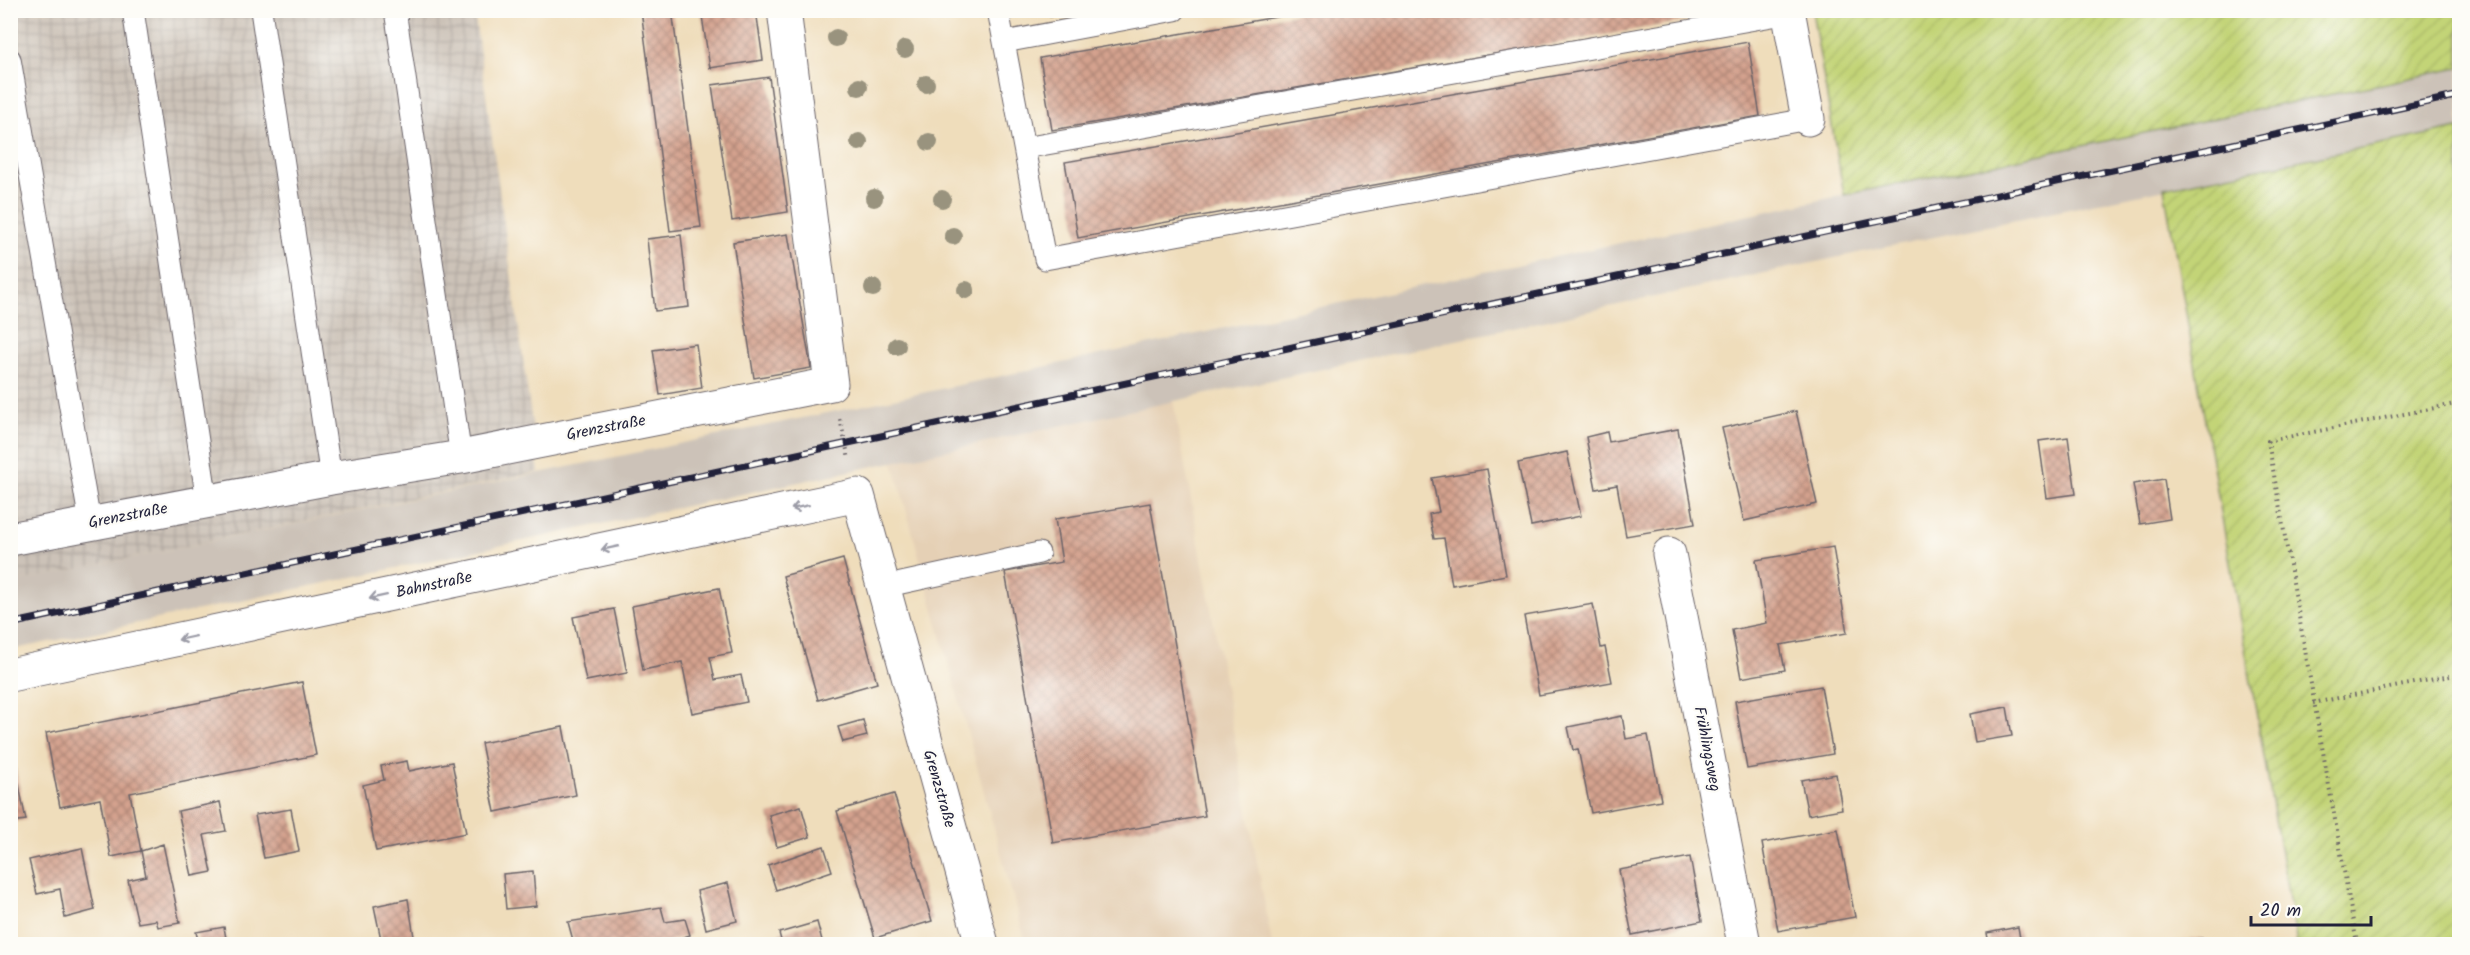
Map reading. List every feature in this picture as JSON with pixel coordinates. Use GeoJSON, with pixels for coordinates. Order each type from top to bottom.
{"type":"FeatureCollection","features":[{"type":"Feature","properties":{"kind":"street"},"geometry":{"type":"LineString","coordinates":[[784,10],[831,384]]}},
{"type":"Feature","properties":{"kind":"street"},"geometry":{"type":"LineString","coordinates":[[1788,12],[1808,119]]}},
{"type":"Feature","properties":{"kind":"street","name":"Grenzstraße"},"geometry":{"type":"LineString","coordinates":[[10,539],[330,478],[461,456],[831,384]]}},
{"type":"Feature","properties":{"kind":"street","name":"Grenzstraße"},"geometry":{"type":"LineString","coordinates":[[858,495],[982,945]]}},
{"type":"Feature","properties":{"kind":"street","name":"Bahnstraße"},"geometry":{"type":"LineString","coordinates":[[10,675],[858,495]]}},
{"type":"Feature","properties":{"kind":"street","name":"Frühlingsweg"},"geometry":{"type":"LineString","coordinates":[[1669,554],[1744,945]]}},
{"type":"Feature","properties":{"kind":"lane"},"geometry":{"type":"LineString","coordinates":[[134,10],[207,501]]}},
{"type":"Feature","properties":{"kind":"lane"},"geometry":{"type":"LineString","coordinates":[[261,10],[330,478]]}},
{"type":"Feature","properties":{"kind":"lane"},"geometry":{"type":"LineString","coordinates":[[395,10],[461,456]]}},
{"type":"Feature","properties":{"kind":"lane"},"geometry":{"type":"LineString","coordinates":[[998,10],[1045,259],[1808,119]]}},
{"type":"Feature","properties":{"kind":"lane"},"geometry":{"type":"LineString","coordinates":[[1004,42],[1175,10]]}},
{"type":"Feature","properties":{"kind":"lane"},"geometry":{"type":"LineString","coordinates":[[1024,148],[1788,12]]}},
{"type":"Feature","properties":{"kind":"lane"},"geometry":{"type":"LineString","coordinates":[[10,59],[90,523]]}},
{"type":"Feature","properties":{"kind":"lane"},"geometry":{"type":"LineString","coordinates":[[883,587],[1039,553]]}},
{"type":"Feature","properties":{"kind":"path"},"geometry":{"type":"LineString","coordinates":[[831,384],[858,495]]}},
{"type":"Feature","properties":{"kind":"path"},"geometry":{"type":"LineString","coordinates":[[2357,945],[2268,441],[2460,403]]}},
{"type":"Feature","properties":{"kind":"path"},"geometry":{"type":"LineString","coordinates":[[2313,703],[2460,674]]}},
{"type":"Feature","properties":{"kind":"shaded area"},"geometry":{"type":"Polygon","coordinates":[[[11,11],[474,11],[539,472],[11,583],[11,11]]]}},
{"type":"Feature","properties":{"kind":"shaded area"},"geometry":{"type":"Polygon","coordinates":[[[2459,68],[2459,128],[1862,252],[11,650],[10,583],[875,403],[1844,195],[2459,68]]]}},
{"type":"Feature","properties":{"kind":"shaded area"},"geometry":{"type":"Polygon","coordinates":[[[1173,400],[1272,944],[1026,944],[893,462],[1173,400]]]}},
{"type":"Feature","properties":{"kind":"green space"},"geometry":{"type":"Polygon","coordinates":[[[1812,11],[2459,11],[2459,68],[1844,195],[1812,11]]]}},
{"type":"Feature","properties":{"kind":"green space"},"geometry":{"type":"Polygon","coordinates":[[[2459,128],[2459,944],[2297,944],[2164,188],[2459,128]]]}},
{"type":"Feature","properties":{"kind":"building"},"geometry":{"type":"Polygon","coordinates":[[[641,10],[672,10],[701,227],[670,231],[641,10]]]}},
{"type":"Feature","properties":{"kind":"building"},"geometry":{"type":"Polygon","coordinates":[[[701,10],[756,10],[763,60],[710,68],[701,10]]]}},
{"type":"Feature","properties":{"kind":"building"},"geometry":{"type":"Polygon","coordinates":[[[1049,10],[1078,10],[1078,12],[1050,17],[1049,10]]]}},
{"type":"Feature","properties":{"kind":"building"},"geometry":{"type":"Polygon","coordinates":[[[1317,10],[1726,10],[1727,14],[1052,130],[1040,58],[1317,10]]]}},
{"type":"Feature","properties":{"kind":"building"},"geometry":{"type":"Polygon","coordinates":[[[1748,42],[1760,116],[1078,238],[1065,162],[1748,42]]]}},
{"type":"Feature","properties":{"kind":"building"},"geometry":{"type":"Polygon","coordinates":[[[769,77],[788,212],[732,221],[712,85],[769,77]]]}},
{"type":"Feature","properties":{"kind":"building"},"geometry":{"type":"Polygon","coordinates":[[[788,234],[811,368],[754,378],[733,242],[788,234]]]}},
{"type":"Feature","properties":{"kind":"building"},"geometry":{"type":"Polygon","coordinates":[[[681,235],[689,307],[655,311],[647,239],[681,235]]]}},
{"type":"Feature","properties":{"kind":"building"},"geometry":{"type":"Polygon","coordinates":[[[696,344],[702,388],[660,395],[653,350],[696,344]]]}},
{"type":"Feature","properties":{"kind":"building"},"geometry":{"type":"Polygon","coordinates":[[[1796,411],[1817,504],[1744,521],[1722,428],[1796,411]]]}},
{"type":"Feature","properties":{"kind":"building"},"geometry":{"type":"Polygon","coordinates":[[[1678,429],[1695,524],[1626,536],[1617,485],[1596,489],[1586,437],[1607,432],[1609,442],[1678,429]]]}},
{"type":"Feature","properties":{"kind":"building"},"geometry":{"type":"Polygon","coordinates":[[[2068,437],[2076,494],[2047,498],[2039,441],[2068,437]]]}},
{"type":"Feature","properties":{"kind":"building"},"geometry":{"type":"Polygon","coordinates":[[[1567,452],[1581,516],[1531,526],[1518,463],[1567,452]]]}},
{"type":"Feature","properties":{"kind":"building"},"geometry":{"type":"Polygon","coordinates":[[[1487,469],[1506,575],[1452,585],[1444,538],[1434,539],[1429,514],[1439,512],[1432,478],[1487,469]]]}},
{"type":"Feature","properties":{"kind":"building"},"geometry":{"type":"Polygon","coordinates":[[[2164,479],[2170,519],[2140,524],[2133,484],[2164,479]]]}},
{"type":"Feature","properties":{"kind":"building"},"geometry":{"type":"Polygon","coordinates":[[[1150,503],[1205,816],[1053,843],[1005,572],[1062,562],[1055,519],[1150,503]]]}},
{"type":"Feature","properties":{"kind":"building"},"geometry":{"type":"Polygon","coordinates":[[[1833,547],[1847,633],[1780,645],[1785,670],[1741,678],[1732,630],[1767,623],[1756,560],[1833,547]]]}},
{"type":"Feature","properties":{"kind":"building"},"geometry":{"type":"Polygon","coordinates":[[[843,559],[877,683],[818,700],[783,576],[843,559]]]}},
{"type":"Feature","properties":{"kind":"building"},"geometry":{"type":"Polygon","coordinates":[[[719,588],[732,653],[710,657],[715,680],[741,675],[747,702],[692,713],[682,662],[643,670],[632,606],[719,588]]]}},
{"type":"Feature","properties":{"kind":"building"},"geometry":{"type":"Polygon","coordinates":[[[1593,604],[1601,648],[1605,647],[1612,682],[1539,695],[1524,616],[1593,604]]]}},
{"type":"Feature","properties":{"kind":"building"},"geometry":{"type":"Polygon","coordinates":[[[614,609],[627,673],[586,681],[573,617],[614,609]]]}},
{"type":"Feature","properties":{"kind":"building"},"geometry":{"type":"Polygon","coordinates":[[[302,682],[316,755],[130,793],[141,851],[111,857],[100,799],[60,807],[46,733],[302,682]]]}},
{"type":"Feature","properties":{"kind":"building"},"geometry":{"type":"Polygon","coordinates":[[[1821,686],[1833,754],[1747,769],[1735,701],[1821,686]]]}},
{"type":"Feature","properties":{"kind":"building"},"geometry":{"type":"Polygon","coordinates":[[[2007,707],[2012,736],[1975,742],[1970,714],[2007,707]]]}},
{"type":"Feature","properties":{"kind":"building"},"geometry":{"type":"Polygon","coordinates":[[[1622,716],[1626,739],[1648,735],[1661,800],[1591,813],[1578,749],[1573,750],[1568,727],[1622,716]]]}},
{"type":"Feature","properties":{"kind":"building"},"geometry":{"type":"Polygon","coordinates":[[[863,720],[867,736],[843,742],[838,727],[863,720]]]}},
{"type":"Feature","properties":{"kind":"building"},"geometry":{"type":"Polygon","coordinates":[[[563,727],[576,795],[495,812],[481,743],[563,727]]]}},
{"type":"Feature","properties":{"kind":"building"},"geometry":{"type":"Polygon","coordinates":[[[10,741],[26,820],[10,822],[10,741]]]}},
{"type":"Feature","properties":{"kind":"building"},"geometry":{"type":"Polygon","coordinates":[[[407,761],[409,771],[452,762],[466,833],[376,851],[363,785],[384,780],[381,766],[407,761]]]}},
{"type":"Feature","properties":{"kind":"building"},"geometry":{"type":"Polygon","coordinates":[[[1836,774],[1842,809],[1808,815],[1801,780],[1836,774]]]}},
{"type":"Feature","properties":{"kind":"building"},"geometry":{"type":"Polygon","coordinates":[[[894,794],[932,921],[875,938],[837,811],[894,794]]]}},
{"type":"Feature","properties":{"kind":"building"},"geometry":{"type":"Polygon","coordinates":[[[220,802],[226,831],[204,835],[212,872],[192,876],[178,811],[220,802]]]}},
{"type":"Feature","properties":{"kind":"building"},"geometry":{"type":"Polygon","coordinates":[[[801,806],[810,837],[777,847],[769,815],[801,806]]]}},
{"type":"Feature","properties":{"kind":"building"},"geometry":{"type":"Polygon","coordinates":[[[291,809],[299,851],[264,858],[255,815],[291,809]]]}},
{"type":"Feature","properties":{"kind":"building"},"geometry":{"type":"Polygon","coordinates":[[[1838,829],[1855,917],[1778,931],[1762,843],[1838,829]]]}},
{"type":"Feature","properties":{"kind":"building"},"geometry":{"type":"Polygon","coordinates":[[[163,844],[180,923],[158,927],[156,920],[138,923],[128,880],[146,876],[141,851],[163,844]]]}},
{"type":"Feature","properties":{"kind":"building"},"geometry":{"type":"Polygon","coordinates":[[[824,846],[832,871],[776,890],[768,865],[824,846]]]}},
{"type":"Feature","properties":{"kind":"building"},"geometry":{"type":"Polygon","coordinates":[[[82,848],[95,910],[65,918],[60,889],[37,894],[29,860],[82,848]]]}},
{"type":"Feature","properties":{"kind":"building"},"geometry":{"type":"Polygon","coordinates":[[[1690,857],[1702,921],[1632,935],[1619,870],[1690,857]]]}},
{"type":"Feature","properties":{"kind":"building"},"geometry":{"type":"Polygon","coordinates":[[[533,871],[536,906],[506,909],[503,874],[533,871]]]}},
{"type":"Feature","properties":{"kind":"building"},"geometry":{"type":"Polygon","coordinates":[[[728,883],[737,921],[706,929],[697,891],[728,883]]]}},
{"type":"Feature","properties":{"kind":"building"},"geometry":{"type":"Polygon","coordinates":[[[408,899],[415,943],[382,944],[374,906],[408,899]]]}},
{"type":"Feature","properties":{"kind":"building"},"geometry":{"type":"Polygon","coordinates":[[[661,907],[665,922],[685,919],[690,935],[663,944],[574,944],[568,922],[661,907]]]}},
{"type":"Feature","properties":{"kind":"building"},"geometry":{"type":"Polygon","coordinates":[[[817,922],[823,944],[782,944],[779,933],[817,922]]]}},
{"type":"Feature","properties":{"kind":"building"},"geometry":{"type":"Polygon","coordinates":[[[224,927],[227,944],[199,944],[196,932],[224,927]]]}},
{"type":"Feature","properties":{"kind":"building"},"geometry":{"type":"Polygon","coordinates":[[[2018,927],[2021,944],[1989,944],[1987,933],[2018,927]]]}},
{"type":"Feature","properties":{"kind":"building"},"geometry":{"type":"Polygon","coordinates":[[[2202,938],[2203,944],[2171,944],[2171,943],[2202,938]]]}},
{"type":"Feature","properties":{"kind":"railway"},"geometry":{"type":"LineString","coordinates":[[10,624],[2460,95]]}}]}
